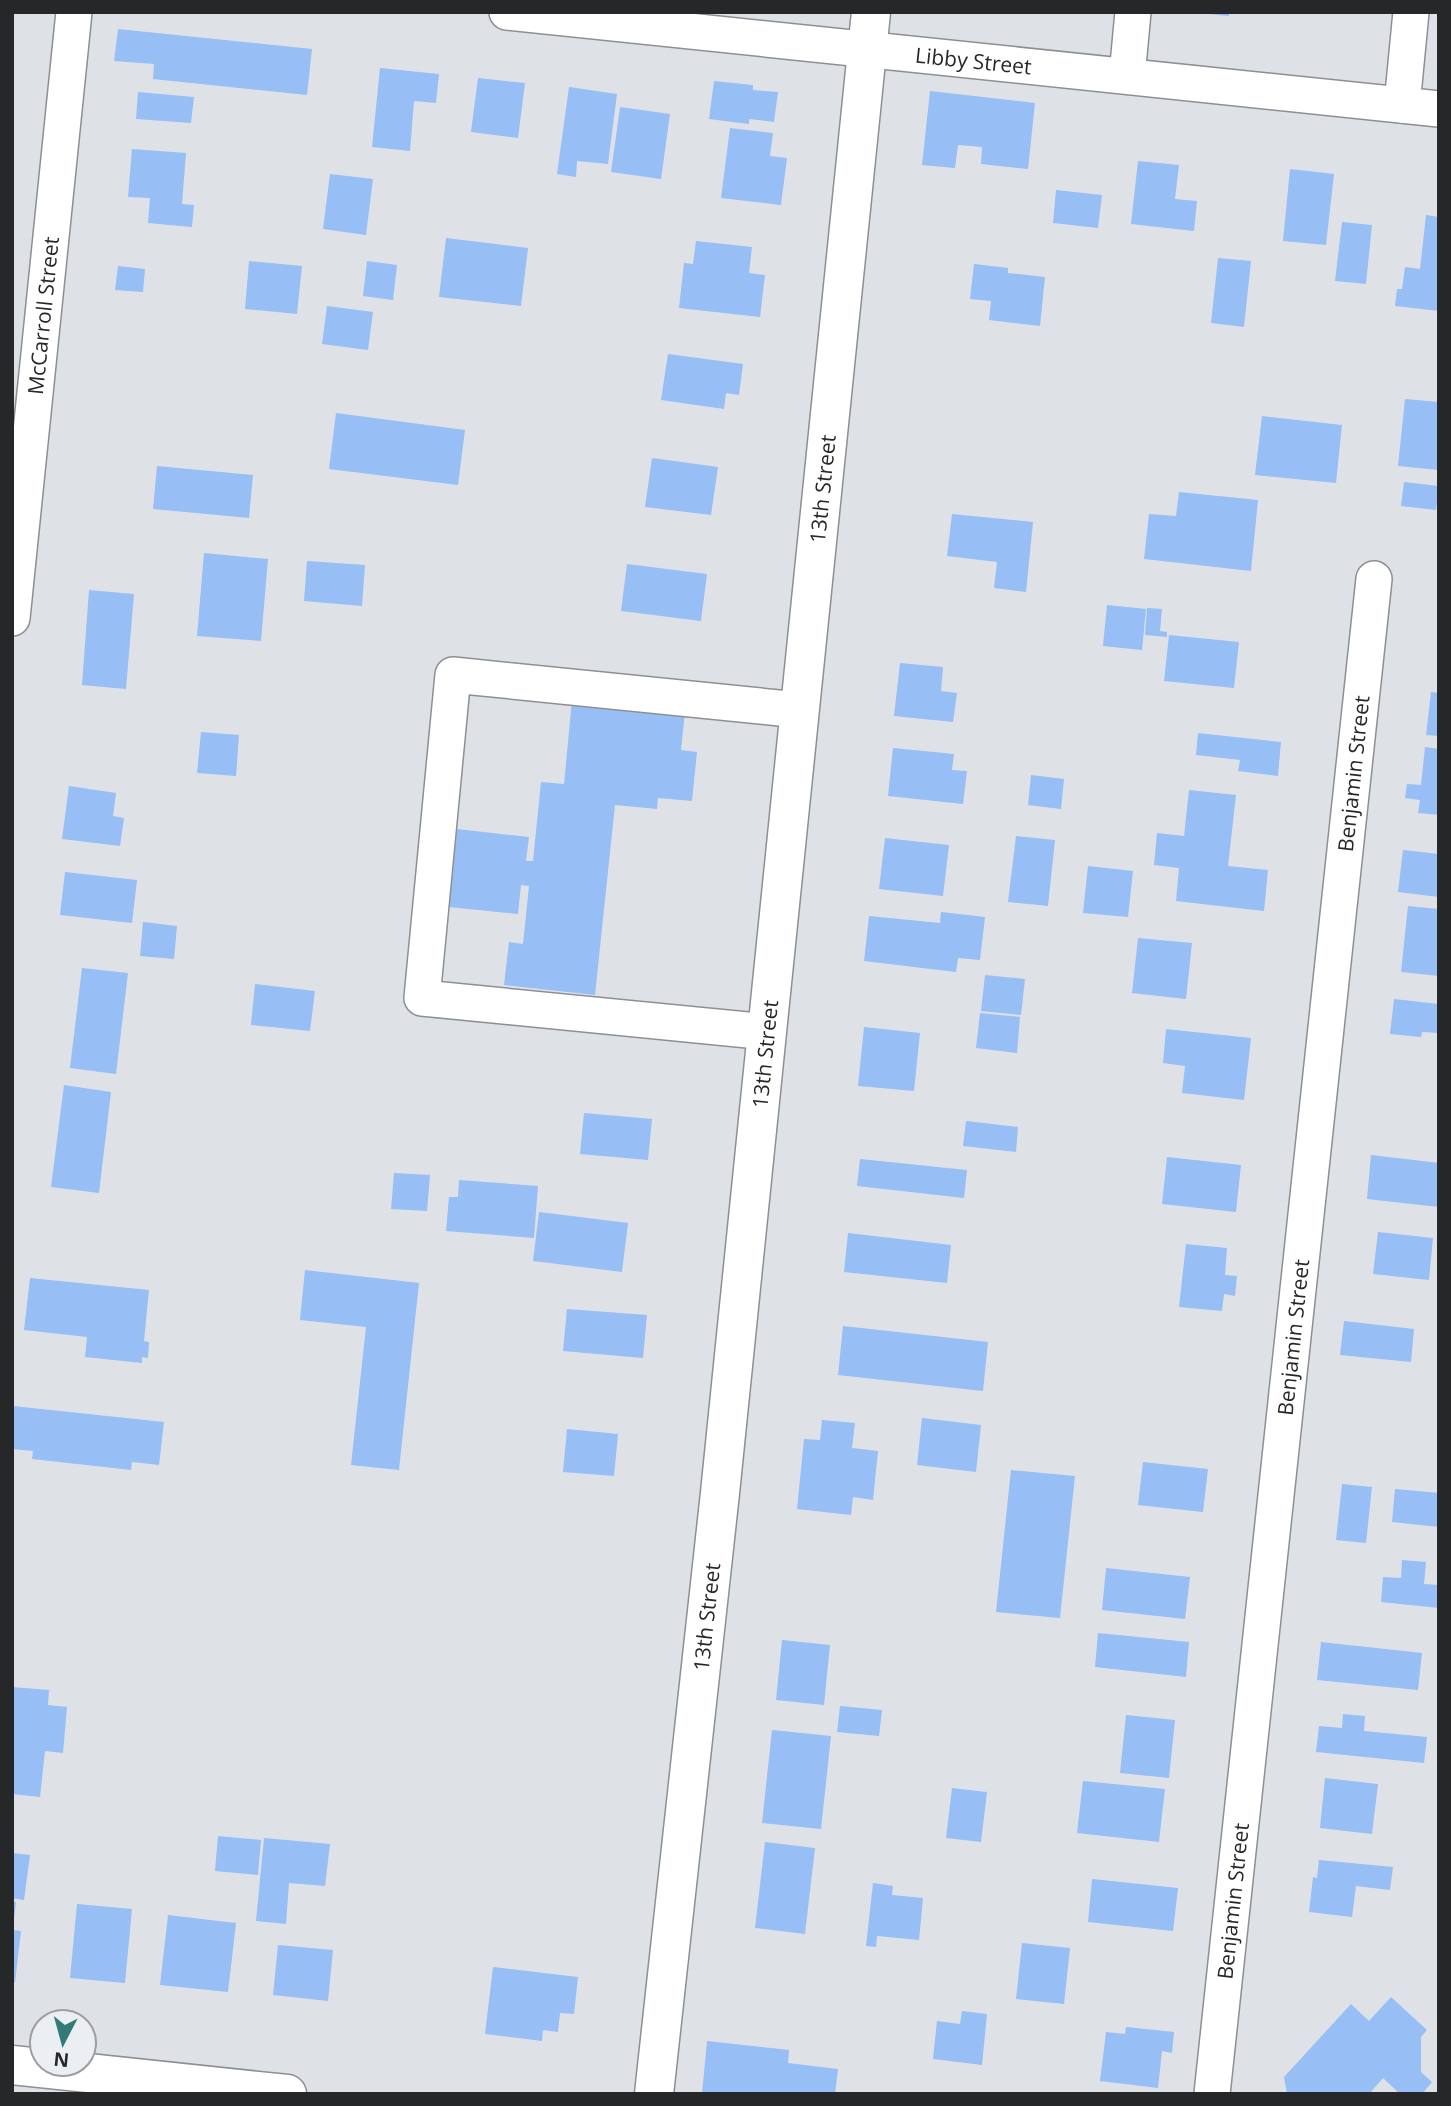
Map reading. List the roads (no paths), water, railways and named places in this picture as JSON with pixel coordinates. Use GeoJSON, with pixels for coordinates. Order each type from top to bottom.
{"type":"FeatureCollection","features":[{"type":"Feature","properties":{"kind":"main road","name":"13th Street"},"geometry":{"type":"LineString","coordinates":[[654,2094],[720,1493],[872,12]]}},
{"type":"Feature","properties":{"kind":"main road"},"geometry":{"type":"LineString","coordinates":[[12,2065],[287,2094]]}},
{"type":"Feature","properties":{"kind":"street","name":"McCarroll Street"},"geometry":{"type":"LineString","coordinates":[[12,618],[23,410],[74,12]]}},
{"type":"Feature","properties":{"kind":"street","name":"Libby Street"},"geometry":{"type":"LineString","coordinates":[[507,12],[1439,109]]}},
{"type":"Feature","properties":{"kind":"street"},"geometry":{"type":"LineString","coordinates":[[1127,76],[1133,12]]}},
{"type":"Feature","properties":{"kind":"street"},"geometry":{"type":"LineString","coordinates":[[1402,105],[1411,12]]}},
{"type":"Feature","properties":{"kind":"street","name":"Benjamin Street"},"geometry":{"type":"LineString","coordinates":[[1212,2094],[1374,579]]}},
{"type":"Feature","properties":{"kind":"street"},"geometry":{"type":"LineString","coordinates":[[767,1032],[422,998],[453,675],[799,710]]}}]}
